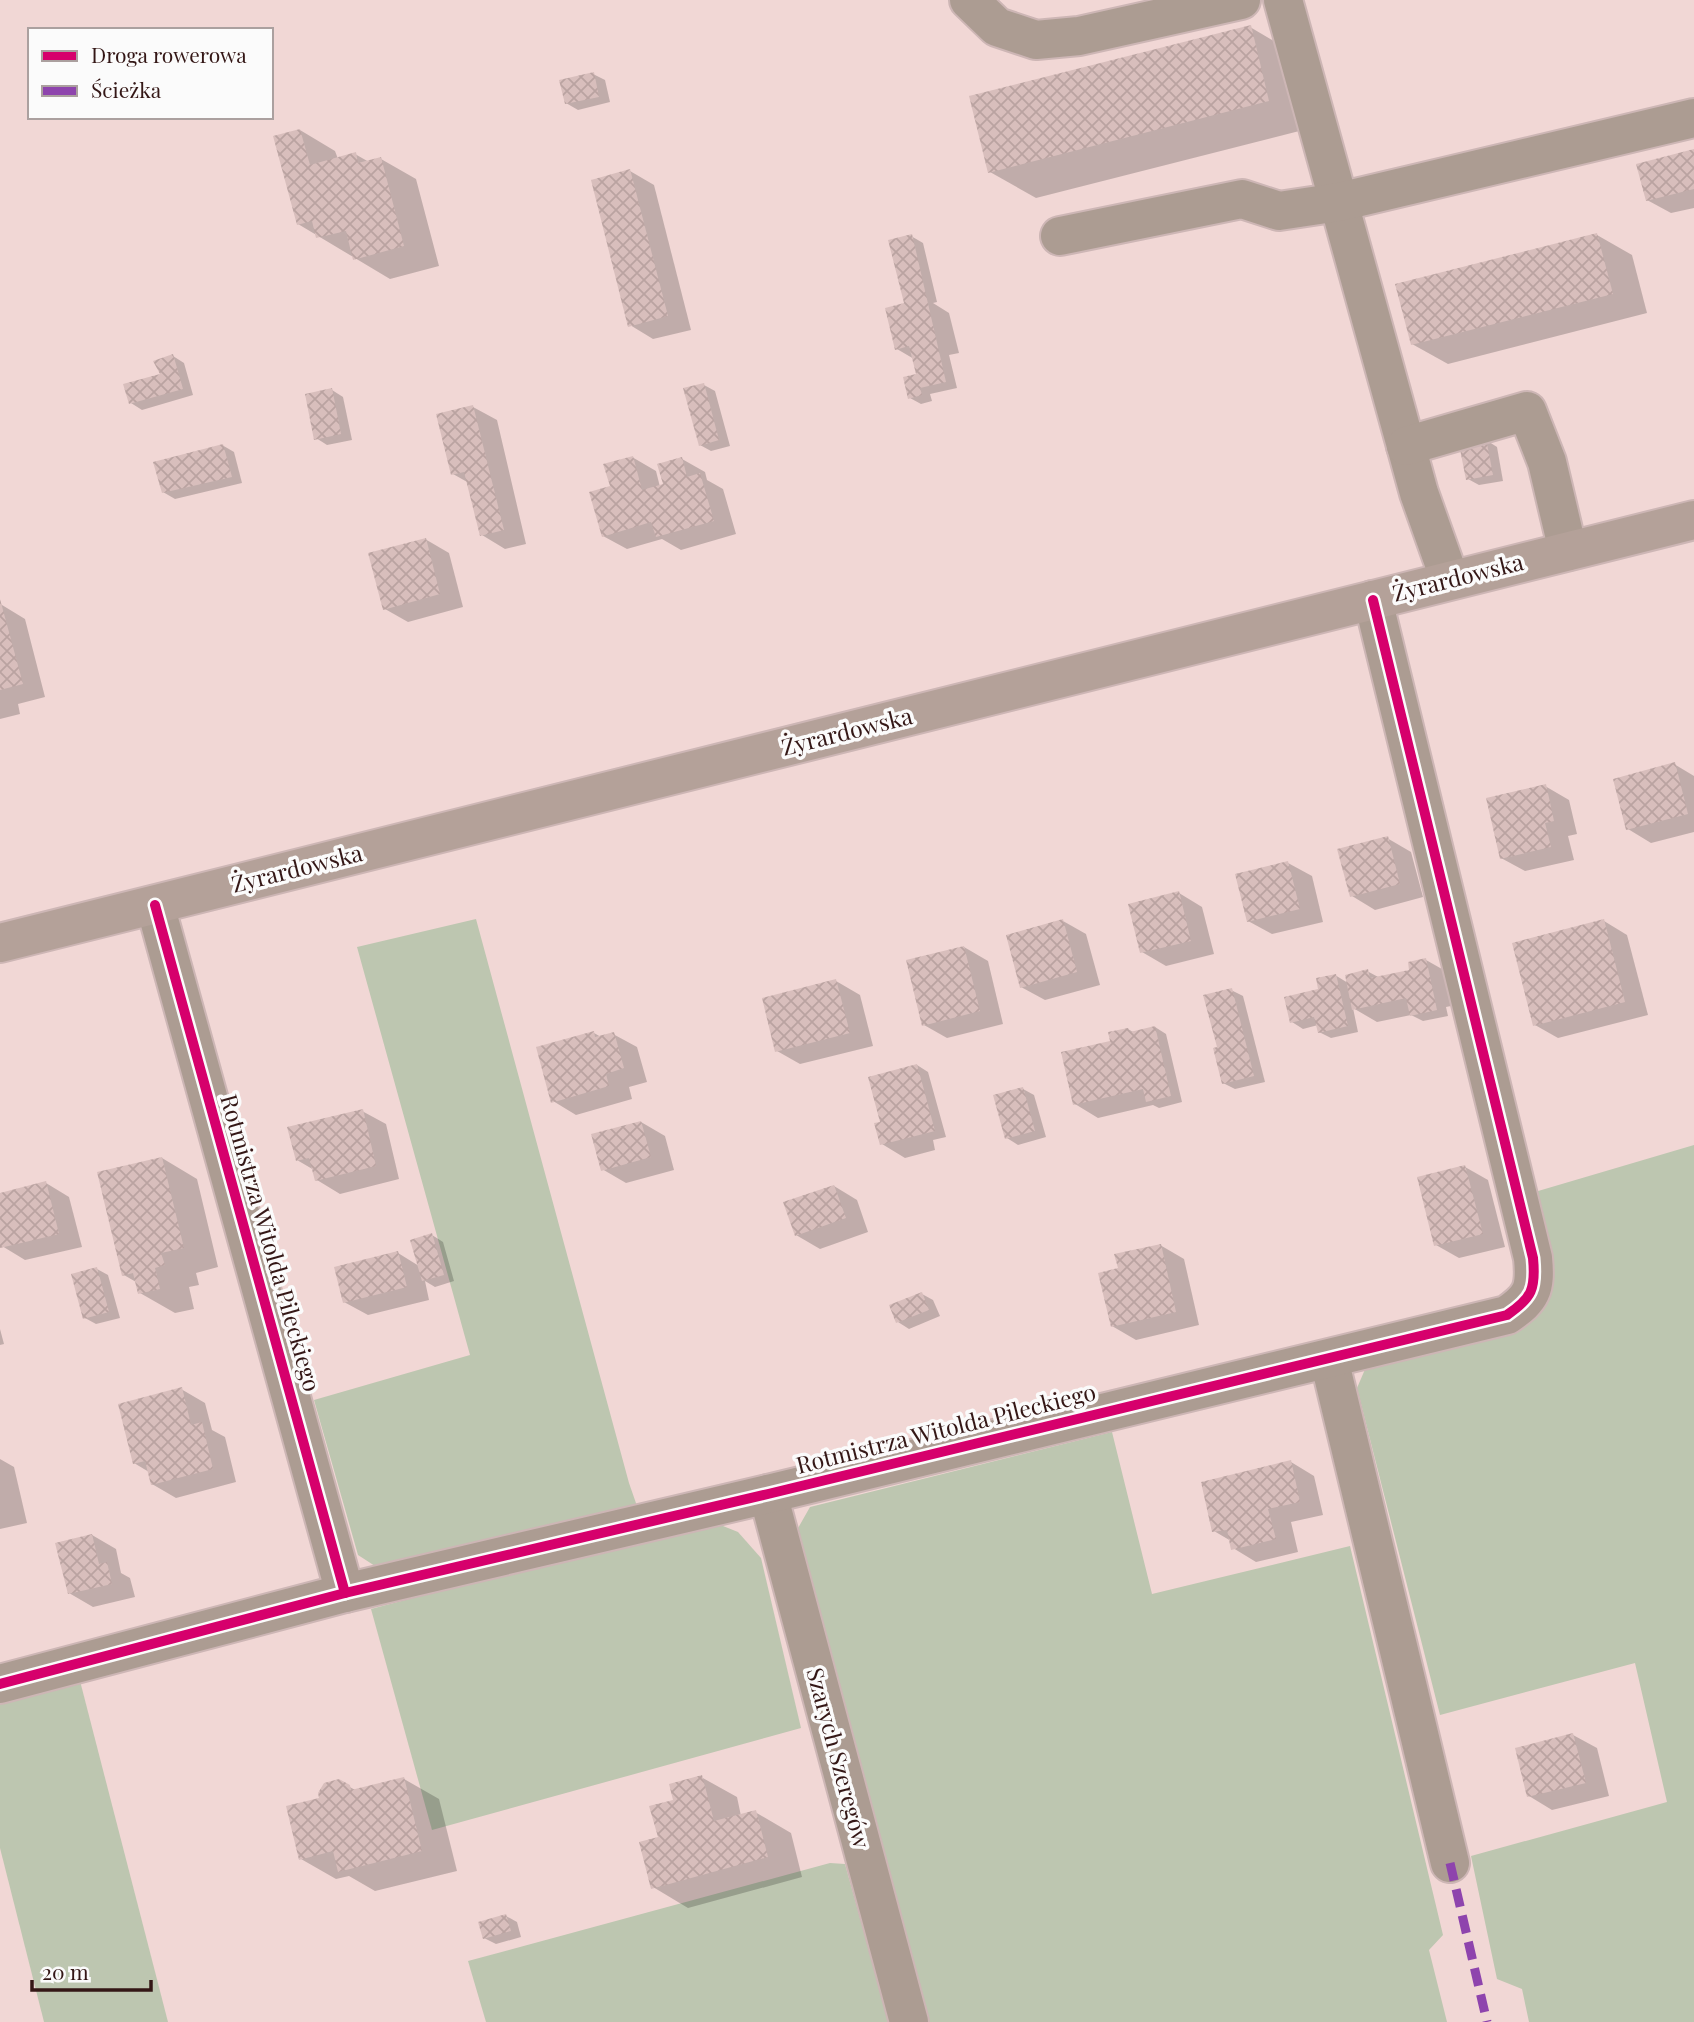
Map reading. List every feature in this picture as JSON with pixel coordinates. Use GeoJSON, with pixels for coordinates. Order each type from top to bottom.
{"type":"FeatureCollection","features":[{"type":"Feature","properties":{"kind":"main road","name":"Żyrardowska"},"geometry":{"type":"LineString","coordinates":[[0,943],[1694,520]]}},
{"type":"Feature","properties":{"kind":"street"},"geometry":{"type":"LineString","coordinates":[[969,0],[997,27],[1036,40],[1079,36],[1241,0]]}},
{"type":"Feature","properties":{"kind":"street"},"geometry":{"type":"LineString","coordinates":[[1283,0],[1419,493],[1450,580]]}},
{"type":"Feature","properties":{"kind":"street"},"geometry":{"type":"LineString","coordinates":[[1060,236],[1242,200],[1279,211],[1339,202],[1694,118]]}},
{"type":"Feature","properties":{"kind":"street"},"geometry":{"type":"LineString","coordinates":[[1406,446],[1527,411],[1547,461],[1569,551]]}},
{"type":"Feature","properties":{"kind":"street","name":"Rotmistrza Witolda Pileckiego"},"geometry":{"type":"LineString","coordinates":[[0,1684],[345,1593],[768,1494],[1507,1315],[1524,1303],[1535,1276],[1534,1258],[1373,600]]}},
{"type":"Feature","properties":{"kind":"street","name":"Rotmistrza Witolda Pileckiego"},"geometry":{"type":"LineString","coordinates":[[155,905],[345,1593]]}},
{"type":"Feature","properties":{"kind":"street"},"geometry":{"type":"LineString","coordinates":[[1329,1359],[1450,1863]]}},
{"type":"Feature","properties":{"kind":"street","name":"Szarych Szeregów"},"geometry":{"type":"LineString","coordinates":[[768,1494],[909,2022]]}},
{"type":"Feature","properties":{"kind":"green space"},"geometry":{"type":"Polygon","coordinates":[[[476,919],[637,1506],[375,1566],[358,1555],[314,1400],[470,1355],[357,947],[476,919]]]}},
{"type":"Feature","properties":{"kind":"green space"},"geometry":{"type":"Polygon","coordinates":[[[1694,1145],[1694,2022],[1529,2022],[1522,1989],[1497,1979],[1471,1856],[1667,1802],[1635,1663],[1440,1715],[1357,1388],[1366,1367],[1506,1332],[1528,1194],[1694,1145]]]}},
{"type":"Feature","properties":{"kind":"green space"},"geometry":{"type":"Polygon","coordinates":[[[1112,1432],[1152,1594],[1350,1546],[1443,1935],[1429,1950],[1447,2022],[923,2022],[793,1537],[810,1507],[1112,1432]]]}},
{"type":"Feature","properties":{"kind":"green space"},"geometry":{"type":"Polygon","coordinates":[[[708,1520],[738,1532],[761,1558],[801,1728],[432,1830],[371,1609],[708,1520]]]}},
{"type":"Feature","properties":{"kind":"green space"},"geometry":{"type":"Polygon","coordinates":[[[79,1677],[168,2022],[44,2022],[0,1848],[0,1696],[79,1677]]]}},
{"type":"Feature","properties":{"kind":"green space"},"geometry":{"type":"Polygon","coordinates":[[[830,1863],[845,1864],[889,2022],[486,2022],[468,1961],[830,1863]]]}},
{"type":"Feature","properties":{"kind":"building"},"geometry":{"type":"Polygon","coordinates":[[[1251,25],[1269,101],[988,173],[969,96],[1251,25]]]}},
{"type":"Feature","properties":{"kind":"building"},"geometry":{"type":"Polygon","coordinates":[[[594,72],[599,97],[565,104],[559,80],[594,72]]]}},
{"type":"Feature","properties":{"kind":"building"},"geometry":{"type":"Polygon","coordinates":[[[300,129],[310,165],[356,152],[358,163],[381,157],[404,246],[353,260],[346,231],[316,238],[312,221],[297,225],[273,136],[300,129]]]}},
{"type":"Feature","properties":{"kind":"building"},"geometry":{"type":"Polygon","coordinates":[[[1694,149],[1694,189],[1646,201],[1636,164],[1694,149]]]}},
{"type":"Feature","properties":{"kind":"building"},"geometry":{"type":"Polygon","coordinates":[[[630,169],[668,316],[628,327],[591,180],[630,169]]]}},
{"type":"Feature","properties":{"kind":"building"},"geometry":{"type":"Polygon","coordinates":[[[1597,233],[1613,294],[1411,345],[1395,284],[1597,233]]]}},
{"type":"Feature","properties":{"kind":"building"},"geometry":{"type":"Polygon","coordinates":[[[912,234],[946,382],[920,388],[922,395],[908,399],[903,377],[916,374],[909,346],[895,350],[885,308],[904,303],[888,240],[912,234]]]}},
{"type":"Feature","properties":{"kind":"building"},"geometry":{"type":"Polygon","coordinates":[[[173,354],[183,389],[129,404],[123,384],[160,374],[153,361],[173,354]]]}},
{"type":"Feature","properties":{"kind":"building"},"geometry":{"type":"Polygon","coordinates":[[[704,383],[719,440],[699,446],[683,388],[704,383]]]}},
{"type":"Feature","properties":{"kind":"building"},"geometry":{"type":"Polygon","coordinates":[[[332,388],[341,434],[314,440],[305,394],[332,388]]]}},
{"type":"Feature","properties":{"kind":"building"},"geometry":{"type":"Polygon","coordinates":[[[473,405],[504,530],[480,536],[464,472],[451,475],[436,414],[473,405]]]}},
{"type":"Feature","properties":{"kind":"building"},"geometry":{"type":"Polygon","coordinates":[[[1486,438],[1493,475],[1466,480],[1459,444],[1486,438]]]}},
{"type":"Feature","properties":{"kind":"building"},"geometry":{"type":"Polygon","coordinates":[[[223,444],[232,477],[162,493],[153,462],[223,444]]]}},
{"type":"Feature","properties":{"kind":"building"},"geometry":{"type":"Polygon","coordinates":[[[633,456],[642,490],[663,484],[657,464],[682,457],[687,477],[700,473],[714,521],[656,537],[651,522],[602,537],[589,492],[610,486],[603,464],[633,456]]]}},
{"type":"Feature","properties":{"kind":"building"},"geometry":{"type":"Polygon","coordinates":[[[426,538],[440,594],[383,610],[368,553],[426,538]]]}},
{"type":"Feature","properties":{"kind":"building"},"geometry":{"type":"Polygon","coordinates":[[[0,599],[23,684],[0,690],[0,599]]]}},
{"type":"Feature","properties":{"kind":"building"},"geometry":{"type":"Polygon","coordinates":[[[1675,762],[1688,814],[1626,830],[1613,779],[1675,762]]]}},
{"type":"Feature","properties":{"kind":"building"},"geometry":{"type":"Polygon","coordinates":[[[1546,784],[1554,821],[1545,823],[1551,847],[1500,859],[1486,798],[1546,784]]]}},
{"type":"Feature","properties":{"kind":"building"},"geometry":{"type":"Polygon","coordinates":[[[1388,836],[1400,884],[1350,897],[1337,849],[1388,836]]]}},
{"type":"Feature","properties":{"kind":"building"},"geometry":{"type":"Polygon","coordinates":[[[1288,861],[1300,909],[1247,922],[1235,874],[1288,861]]]}},
{"type":"Feature","properties":{"kind":"building"},"geometry":{"type":"Polygon","coordinates":[[[1179,891],[1191,941],[1140,953],[1128,904],[1179,891]]]}},
{"type":"Feature","properties":{"kind":"building"},"geometry":{"type":"Polygon","coordinates":[[[1063,919],[1077,972],[1020,988],[1006,935],[1063,919]]]}},
{"type":"Feature","properties":{"kind":"building"},"geometry":{"type":"Polygon","coordinates":[[[1604,919],[1625,1002],[1533,1026],[1512,943],[1604,919]]]}},
{"type":"Feature","properties":{"kind":"building"},"geometry":{"type":"Polygon","coordinates":[[[964,946],[980,1011],[922,1026],[906,960],[964,946]]]}},
{"type":"Feature","properties":{"kind":"building"},"geometry":{"type":"Polygon","coordinates":[[[1426,958],[1437,1010],[1410,1016],[1406,998],[1352,1010],[1345,975],[1368,969],[1370,978],[1409,970],[1408,962],[1426,958]]]}},
{"type":"Feature","properties":{"kind":"building"},"geometry":{"type":"Polygon","coordinates":[[[1336,974],[1348,1026],[1318,1033],[1314,1017],[1290,1023],[1284,997],[1318,989],[1316,978],[1336,974]]]}},
{"type":"Feature","properties":{"kind":"building"},"geometry":{"type":"Polygon","coordinates":[[[836,979],[850,1033],[775,1052],[762,998],[836,979]]]}},
{"type":"Feature","properties":{"kind":"building"},"geometry":{"type":"Polygon","coordinates":[[[1232,988],[1254,1076],[1222,1084],[1213,1048],[1217,1047],[1203,995],[1232,988]]]}},
{"type":"Feature","properties":{"kind":"building"},"geometry":{"type":"Polygon","coordinates":[[[1155,1026],[1171,1096],[1146,1102],[1143,1089],[1073,1105],[1061,1052],[1110,1041],[1108,1032],[1128,1028],[1130,1032],[1155,1026]]]}},
{"type":"Feature","properties":{"kind":"building"},"geometry":{"type":"Polygon","coordinates":[[[594,1031],[595,1037],[614,1032],[624,1068],[606,1074],[609,1086],[551,1103],[536,1047],[594,1031]]]}},
{"type":"Feature","properties":{"kind":"building"},"geometry":{"type":"Polygon","coordinates":[[[917,1064],[935,1131],[880,1145],[874,1123],[880,1122],[868,1077],[917,1064]]]}},
{"type":"Feature","properties":{"kind":"building"},"geometry":{"type":"Polygon","coordinates":[[[1023,1087],[1035,1131],[1005,1139],[993,1095],[1023,1087]]]}},
{"type":"Feature","properties":{"kind":"building"},"geometry":{"type":"Polygon","coordinates":[[[363,1109],[376,1166],[315,1181],[309,1158],[296,1161],[287,1127],[363,1109]]]}},
{"type":"Feature","properties":{"kind":"building"},"geometry":{"type":"Polygon","coordinates":[[[641,1121],[651,1157],[601,1171],[591,1134],[641,1121]]]}},
{"type":"Feature","properties":{"kind":"building"},"geometry":{"type":"Polygon","coordinates":[[[162,1157],[184,1248],[161,1253],[165,1265],[155,1268],[160,1289],[138,1294],[133,1273],[122,1276],[97,1172],[162,1157]]]}},
{"type":"Feature","properties":{"kind":"building"},"geometry":{"type":"Polygon","coordinates":[[[1465,1165],[1483,1234],[1434,1246],[1417,1177],[1465,1165]]]}},
{"type":"Feature","properties":{"kind":"building"},"geometry":{"type":"Polygon","coordinates":[[[46,1181],[59,1234],[0,1248],[0,1193],[46,1181]]]}},
{"type":"Feature","properties":{"kind":"building"},"geometry":{"type":"Polygon","coordinates":[[[834,1185],[846,1218],[795,1236],[783,1202],[834,1185]]]}},
{"type":"Feature","properties":{"kind":"building"},"geometry":{"type":"Polygon","coordinates":[[[432,1233],[444,1275],[422,1281],[410,1240],[432,1233]]]}},
{"type":"Feature","properties":{"kind":"building"},"geometry":{"type":"Polygon","coordinates":[[[1161,1244],[1176,1312],[1111,1327],[1098,1273],[1118,1268],[1114,1254],[1161,1244]]]}},
{"type":"Feature","properties":{"kind":"building"},"geometry":{"type":"Polygon","coordinates":[[[398,1251],[407,1287],[343,1303],[334,1267],[398,1251]]]}},
{"type":"Feature","properties":{"kind":"building"},"geometry":{"type":"Polygon","coordinates":[[[97,1267],[109,1312],[83,1319],[71,1274],[97,1267]]]}},
{"type":"Feature","properties":{"kind":"building"},"geometry":{"type":"Polygon","coordinates":[[[922,1292],[929,1310],[896,1323],[889,1305],[922,1292]]]}},
{"type":"Feature","properties":{"kind":"building"},"geometry":{"type":"Polygon","coordinates":[[[182,1387],[191,1425],[202,1422],[213,1469],[151,1485],[145,1461],[133,1464],[118,1404],[182,1387]]]}},
{"type":"Feature","properties":{"kind":"building"},"geometry":{"type":"Polygon","coordinates":[[[1291,1460],[1300,1502],[1268,1509],[1276,1539],[1231,1550],[1227,1530],[1212,1532],[1201,1482],[1291,1460]]]}},
{"type":"Feature","properties":{"kind":"building"},"geometry":{"type":"Polygon","coordinates":[[[92,1534],[99,1564],[107,1562],[112,1584],[68,1594],[55,1543],[92,1534]]]}},
{"type":"Feature","properties":{"kind":"building"},"geometry":{"type":"Polygon","coordinates":[[[1573,1733],[1586,1783],[1527,1797],[1515,1748],[1573,1733]]]}},
{"type":"Feature","properties":{"kind":"building"},"geometry":{"type":"Polygon","coordinates":[[[702,1775],[714,1821],[756,1810],[768,1857],[651,1889],[639,1842],[658,1837],[649,1806],[673,1800],[669,1784],[702,1775]]]}},
{"type":"Feature","properties":{"kind":"building"},"geometry":{"type":"Polygon","coordinates":[[[404,1777],[422,1851],[338,1872],[333,1851],[299,1860],[286,1806],[319,1798],[318,1793],[324,1783],[339,1779],[350,1785],[351,1790],[404,1777]]]}},
{"type":"Feature","properties":{"kind":"building"},"geometry":{"type":"Polygon","coordinates":[[[506,1914],[511,1931],[483,1939],[478,1922],[506,1914]]]}},
{"type":"Feature","properties":{"kind":"marked path"},"geometry":{"type":"LineString","coordinates":[[1450,1863],[1487,2022]]}},
{"type":"Feature","properties":{"kind":"cycle path"},"geometry":{"type":"LineString","coordinates":[[0,1684],[345,1593],[768,1494],[1507,1315],[1515,1309],[1527,1298],[1533,1285],[1533,1258],[1373,600]]}},
{"type":"Feature","properties":{"kind":"cycle path"},"geometry":{"type":"LineString","coordinates":[[155,905],[345,1593]]}}]}
